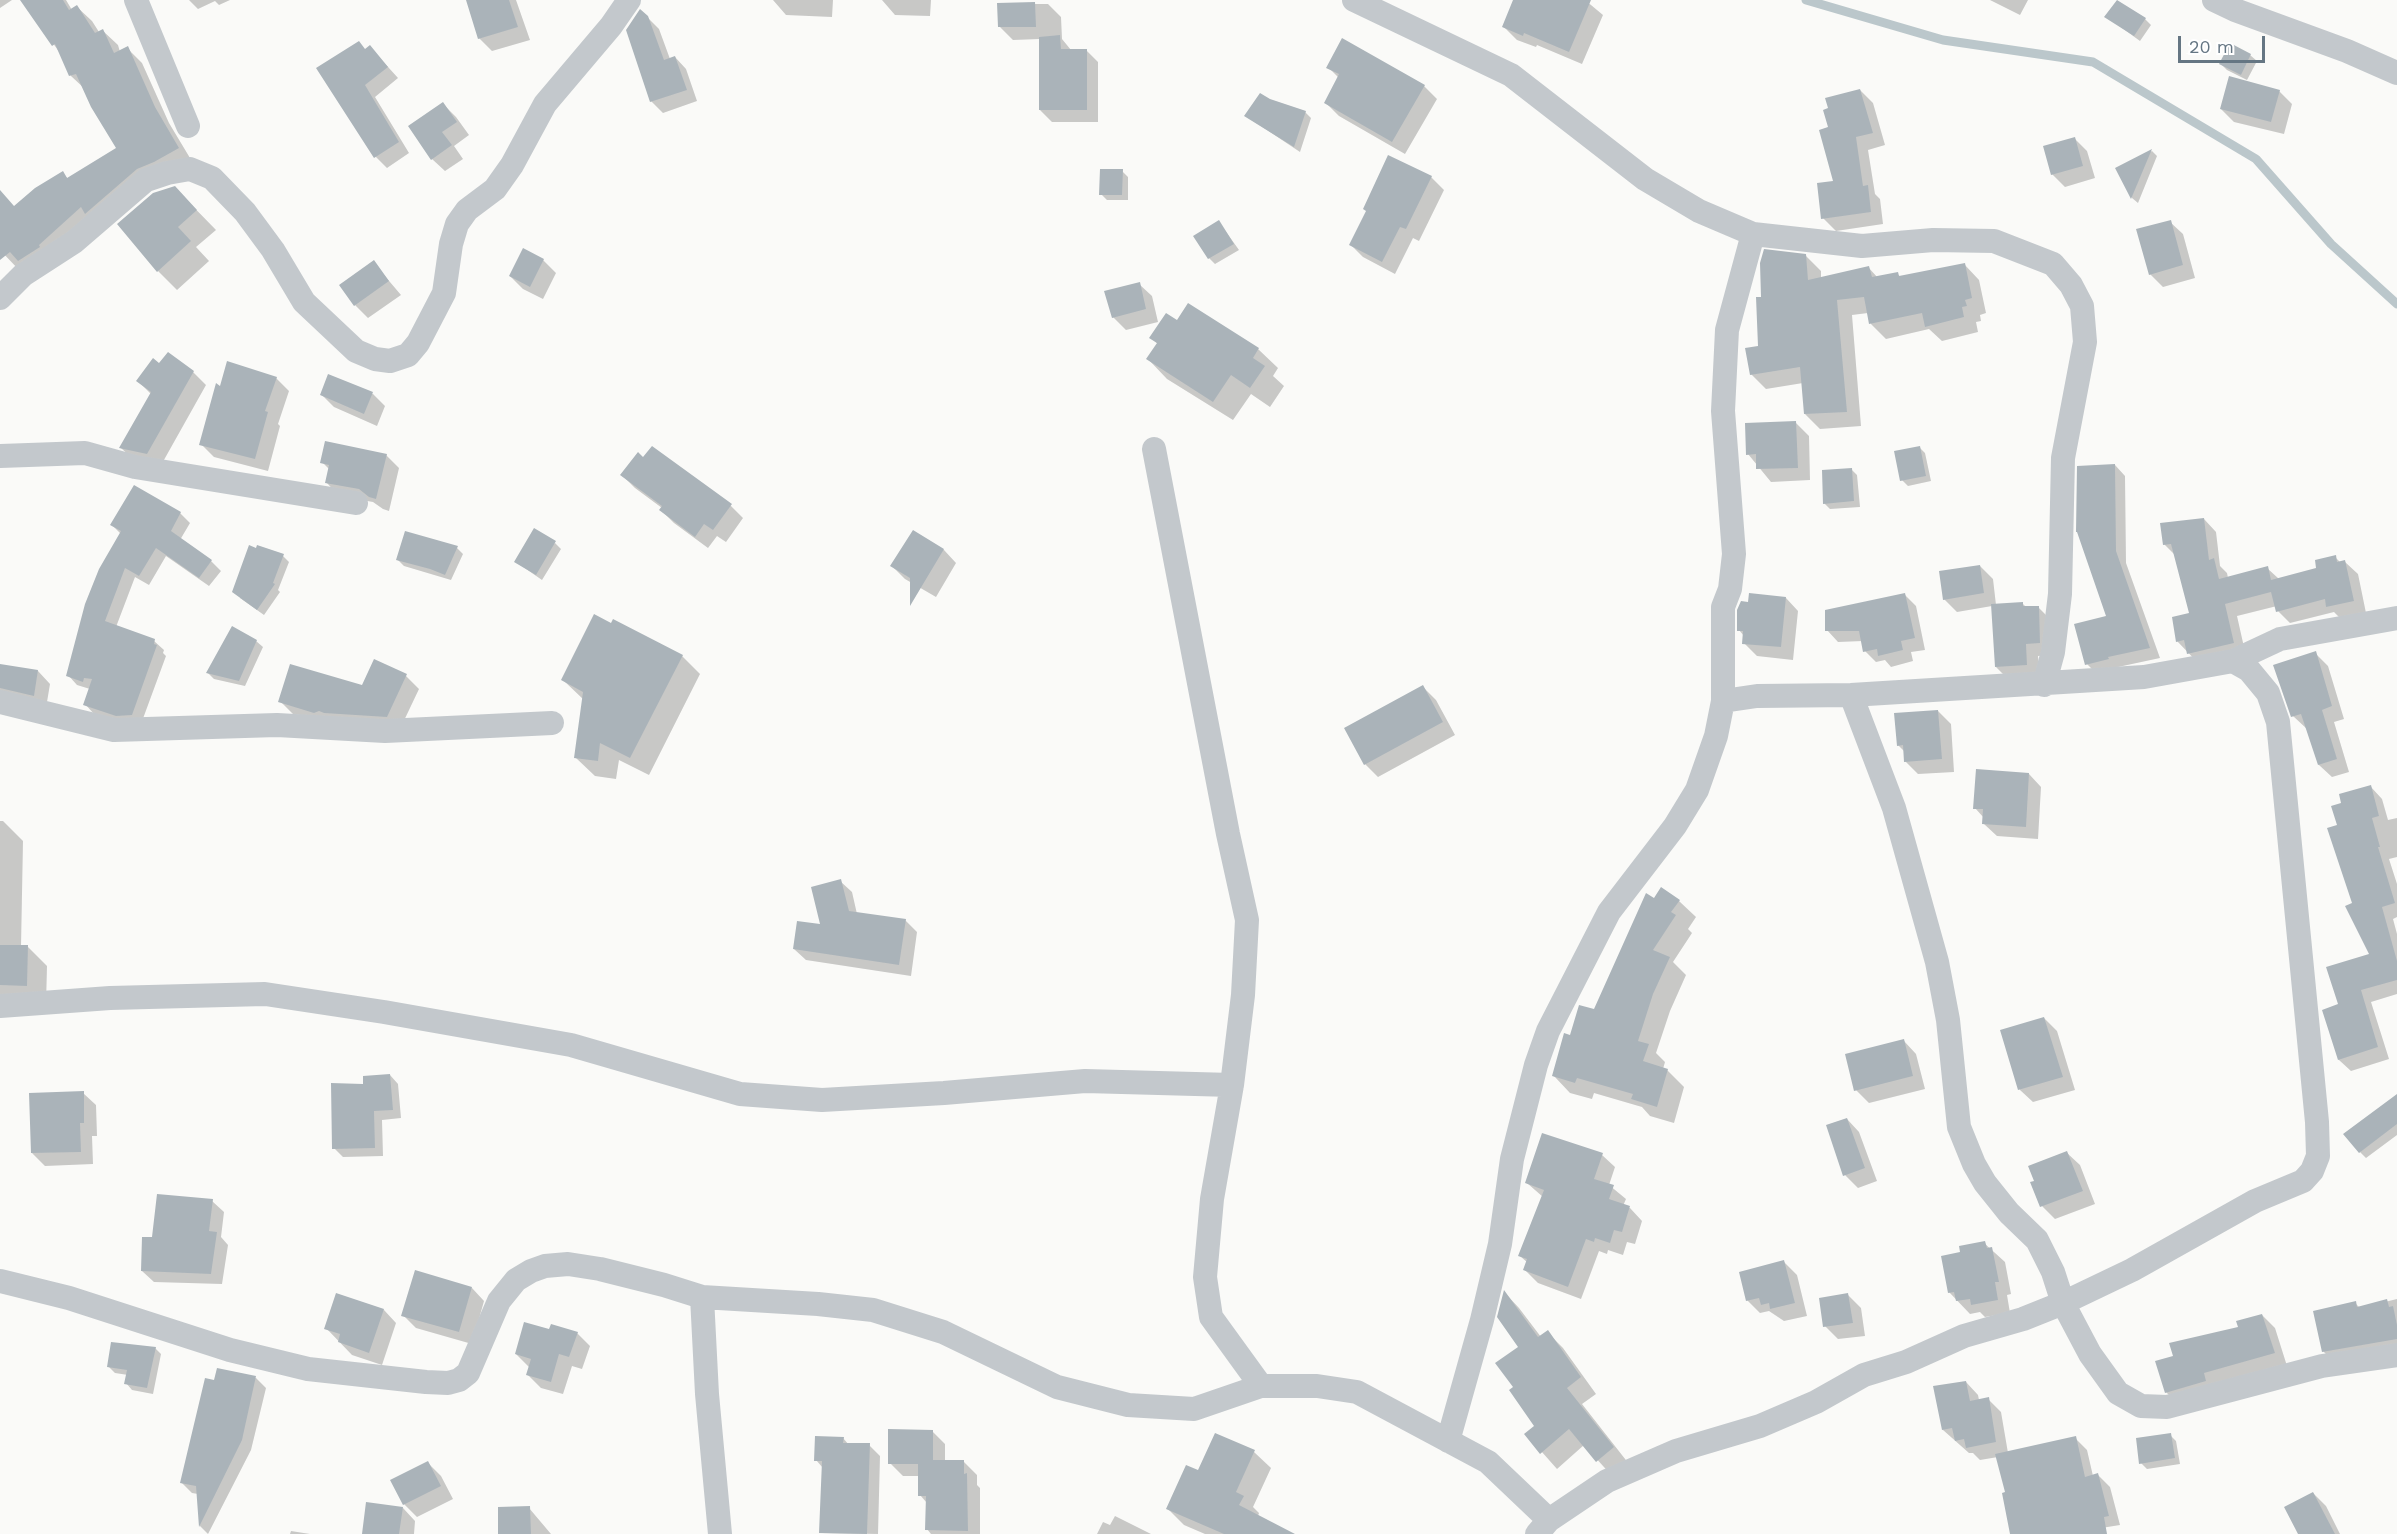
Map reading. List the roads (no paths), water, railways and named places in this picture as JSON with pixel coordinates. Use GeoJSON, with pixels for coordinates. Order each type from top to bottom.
{"type":"FeatureCollection","features":[{"type":"Feature","properties":{"kind":"street"},"geometry":{"type":"LineString","coordinates":[[136,0],[188,126]]}},
{"type":"Feature","properties":{"kind":"street"},"geometry":{"type":"LineString","coordinates":[[0,298],[23,275],[74,242],[146,180],[167,172],[190,169],[212,178],[245,212],[273,250],[304,302],[356,351],[375,359],[390,361],[408,355],[418,343],[444,293],[451,244],[457,224],[467,210],[495,189],[512,165],[545,104],[611,26],[629,0]]}},
{"type":"Feature","properties":{"kind":"street"},"geometry":{"type":"LineString","coordinates":[[1354,0],[1511,75],[1645,179],[1699,211],[1753,234],[1862,246],[1934,240],[1994,241],[2053,264],[2071,285],[2082,306],[2085,342],[2063,458],[2060,594],[2053,652],[2044,685]]}},
{"type":"Feature","properties":{"kind":"street"},"geometry":{"type":"LineString","coordinates":[[2214,0],[2235,10],[2347,51],[2397,73]]}},
{"type":"Feature","properties":{"kind":"street"},"geometry":{"type":"LineString","coordinates":[[1448,1441],[1482,1320],[1500,1244],[1512,1159],[1536,1065],[1548,1031],[1609,912],[1675,826],[1697,790],[1716,736],[1723,701],[1723,607],[1732,575],[1734,554],[1723,411],[1727,330],[1753,234]]}},
{"type":"Feature","properties":{"kind":"street"},"geometry":{"type":"LineString","coordinates":[[1154,449],[1228,834],[1247,920],[1243,995],[1232,1085],[1212,1199],[1205,1277],[1211,1317],[1261,1386]]}},
{"type":"Feature","properties":{"kind":"street"},"geometry":{"type":"LineString","coordinates":[[0,456],[85,453],[135,467],[356,502]]}},
{"type":"Feature","properties":{"kind":"street"},"geometry":{"type":"LineString","coordinates":[[1723,701],[1757,696],[1851,695],[2044,685],[2144,677],[2232,661],[2280,639],[2397,618]]}},
{"type":"Feature","properties":{"kind":"street"},"geometry":{"type":"LineString","coordinates":[[0,1281],[69,1298],[230,1350],[308,1369],[437,1383],[459,1380],[468,1373],[499,1300],[516,1280],[545,1266],[568,1264],[600,1269],[702,1297],[818,1304],[873,1310],[943,1332],[1057,1387],[1128,1405],[1194,1409],[1261,1386],[1317,1386],[1358,1392],[1488,1462],[1543,1527],[1607,1480],[1676,1451],[1760,1426],[1816,1402],[1864,1375],[1906,1362],[1964,1336],[2023,1319],[2063,1303],[2132,1270],[2255,1201],[2303,1181],[2312,1171],[2318,1156],[2317,1122],[2278,722],[2268,693],[2249,669],[2232,661]]}},
{"type":"Feature","properties":{"kind":"street"},"geometry":{"type":"LineString","coordinates":[[1851,695],[1894,808],[1937,962],[1948,1020],[1959,1127],[1974,1164],[1985,1183],[2009,1213],[2037,1240],[2053,1272],[2063,1303],[2090,1354],[2118,1393],[2141,1406],[2167,1407],[2322,1366],[2397,1355]]}},
{"type":"Feature","properties":{"kind":"street"},"geometry":{"type":"LineString","coordinates":[[0,702],[114,730],[277,725],[385,731],[552,723]]}},
{"type":"Feature","properties":{"kind":"street"},"geometry":{"type":"LineString","coordinates":[[0,1006],[110,998],[265,994],[384,1012],[571,1045],[740,1094],[822,1100],[944,1094],[1085,1081],[1232,1085]]}},
{"type":"Feature","properties":{"kind":"street"},"geometry":{"type":"LineString","coordinates":[[702,1297],[707,1394],[720,1534]]}},
{"type":"Feature","properties":{"kind":"waterway"},"geometry":{"type":"LineString","coordinates":[[1806,0],[1943,40],[2093,62],[2256,159],[2331,244],[2397,304]]}}]}
